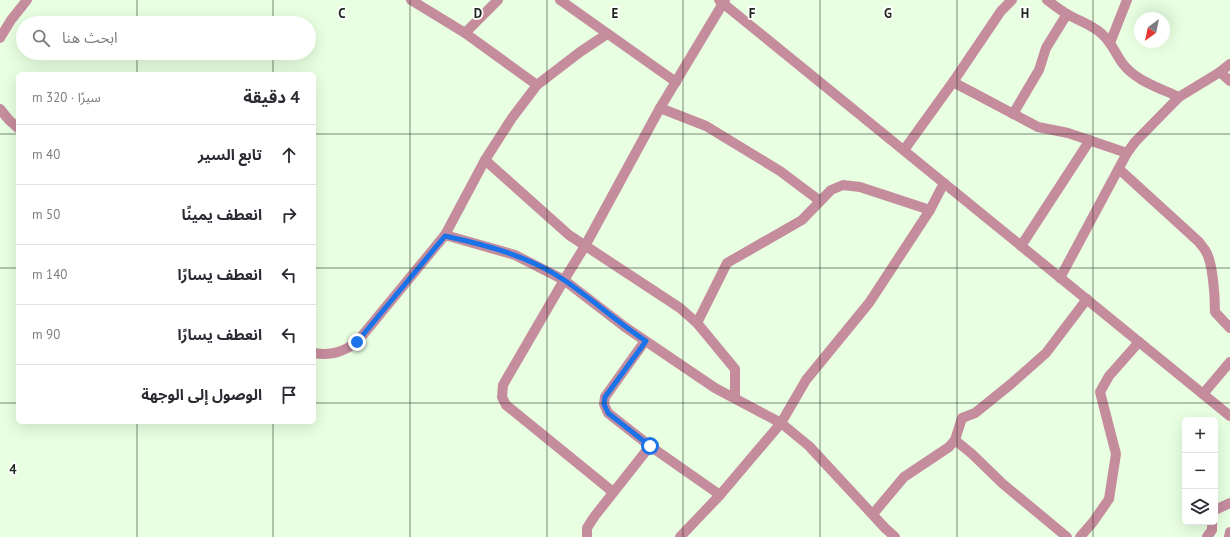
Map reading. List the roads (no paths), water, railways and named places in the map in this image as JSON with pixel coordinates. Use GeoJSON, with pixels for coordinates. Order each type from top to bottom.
{"type":"FeatureCollection","features":[{"type":"Feature","properties":{"kind":"street"},"geometry":{"type":"LineString","coordinates":[[0,38],[11,20],[27,0]]}},
{"type":"Feature","properties":{"kind":"street"},"geometry":{"type":"LineString","coordinates":[[411,0],[465,33],[537,85]]}},
{"type":"Feature","properties":{"kind":"street"},"geometry":{"type":"LineString","coordinates":[[465,33],[498,0]]}},
{"type":"Feature","properties":{"kind":"street"},"geometry":{"type":"LineString","coordinates":[[560,0],[676,82]]}},
{"type":"Feature","properties":{"kind":"street"},"geometry":{"type":"LineString","coordinates":[[904,150],[953,82],[1001,11],[1012,0]]}},
{"type":"Feature","properties":{"kind":"street"},"geometry":{"type":"LineString","coordinates":[[1047,0],[1067,14],[1102,34],[1110,43],[1123,65],[1132,73],[1141,79],[1179,97]]}},
{"type":"Feature","properties":{"kind":"street"},"geometry":{"type":"LineString","coordinates":[[1110,43],[1127,0]]}},
{"type":"Feature","properties":{"kind":"street"},"geometry":{"type":"LineString","coordinates":[[613,492],[506,405],[502,397],[503,385],[585,246],[660,108],[722,1],[1230,416]]}},
{"type":"Feature","properties":{"kind":"street"},"geometry":{"type":"LineString","coordinates":[[1013,114],[1039,70],[1046,48],[1067,14]]}},
{"type":"Feature","properties":{"kind":"street"},"geometry":{"type":"LineString","coordinates":[[316,353],[341,352],[357,342],[445,236],[485,160],[512,118],[537,85],[580,52],[607,34]]}},
{"type":"Feature","properties":{"kind":"street"},"geometry":{"type":"LineString","coordinates":[[1060,278],[1127,153],[1135,142],[1179,97],[1220,72],[1230,64]]}},
{"type":"Feature","properties":{"kind":"street"},"geometry":{"type":"LineString","coordinates":[[1220,72],[1230,81]]}},
{"type":"Feature","properties":{"kind":"street"},"geometry":{"type":"LineString","coordinates":[[953,82],[1038,127],[1068,133],[1127,153]]}},
{"type":"Feature","properties":{"kind":"street"},"geometry":{"type":"LineString","coordinates":[[660,108],[706,126],[780,171],[820,201]]}},
{"type":"Feature","properties":{"kind":"street"},"geometry":{"type":"LineString","coordinates":[[0,109],[16,126]]}},
{"type":"Feature","properties":{"kind":"street"},"geometry":{"type":"LineString","coordinates":[[1021,246],[1090,140]]}},
{"type":"Feature","properties":{"kind":"street"},"geometry":{"type":"LineString","coordinates":[[485,160],[569,235],[680,308],[698,323],[735,369],[735,398]]}},
{"type":"Feature","properties":{"kind":"street"},"geometry":{"type":"LineString","coordinates":[[1119,170],[1206,250],[1214,291],[1215,312],[1230,328]]}},
{"type":"Feature","properties":{"kind":"street"},"geometry":{"type":"LineString","coordinates":[[680,537],[720,495],[781,423],[806,380],[869,303],[930,210],[944,183]]}},
{"type":"Feature","properties":{"kind":"street"},"geometry":{"type":"LineString","coordinates":[[698,323],[727,263],[802,220],[831,190],[843,185],[860,187],[930,210]]}},
{"type":"Feature","properties":{"kind":"street"},"geometry":{"type":"LineString","coordinates":[[445,236],[514,255],[564,280],[626,327],[715,388],[781,423],[809,446],[895,537]]}},
{"type":"Feature","properties":{"kind":"street"},"geometry":{"type":"LineString","coordinates":[[873,514],[904,477],[949,447],[955,440],[962,418],[975,413],[1046,353],[1087,300]]}},
{"type":"Feature","properties":{"kind":"street"},"geometry":{"type":"LineString","coordinates":[[646,341],[605,397],[604,404],[608,413],[650,446],[720,495]]}},
{"type":"Feature","properties":{"kind":"street"},"geometry":{"type":"LineString","coordinates":[[1080,537],[1093,522],[1109,498],[1116,454],[1100,392],[1109,376],[1139,342]]}},
{"type":"Feature","properties":{"kind":"street"},"geometry":{"type":"LineString","coordinates":[[1203,394],[1230,362]]}},
{"type":"Feature","properties":{"kind":"street"},"geometry":{"type":"LineString","coordinates":[[955,440],[1003,484],[1067,537]]}},
{"type":"Feature","properties":{"kind":"street"},"geometry":{"type":"LineString","coordinates":[[587,537],[587,528],[594,517],[650,446]]}},
{"type":"Feature","properties":{"kind":"street"},"geometry":{"type":"LineString","coordinates":[[1218,509],[1230,503]]}},
{"type":"Feature","properties":{"kind":"street"},"geometry":{"type":"LineString","coordinates":[[1207,537],[1212,530],[1212,525]]}},
{"type":"Feature","properties":{"kind":"street"},"geometry":{"type":"LineString","coordinates":[[1229,537],[1230,532]]}}]}
